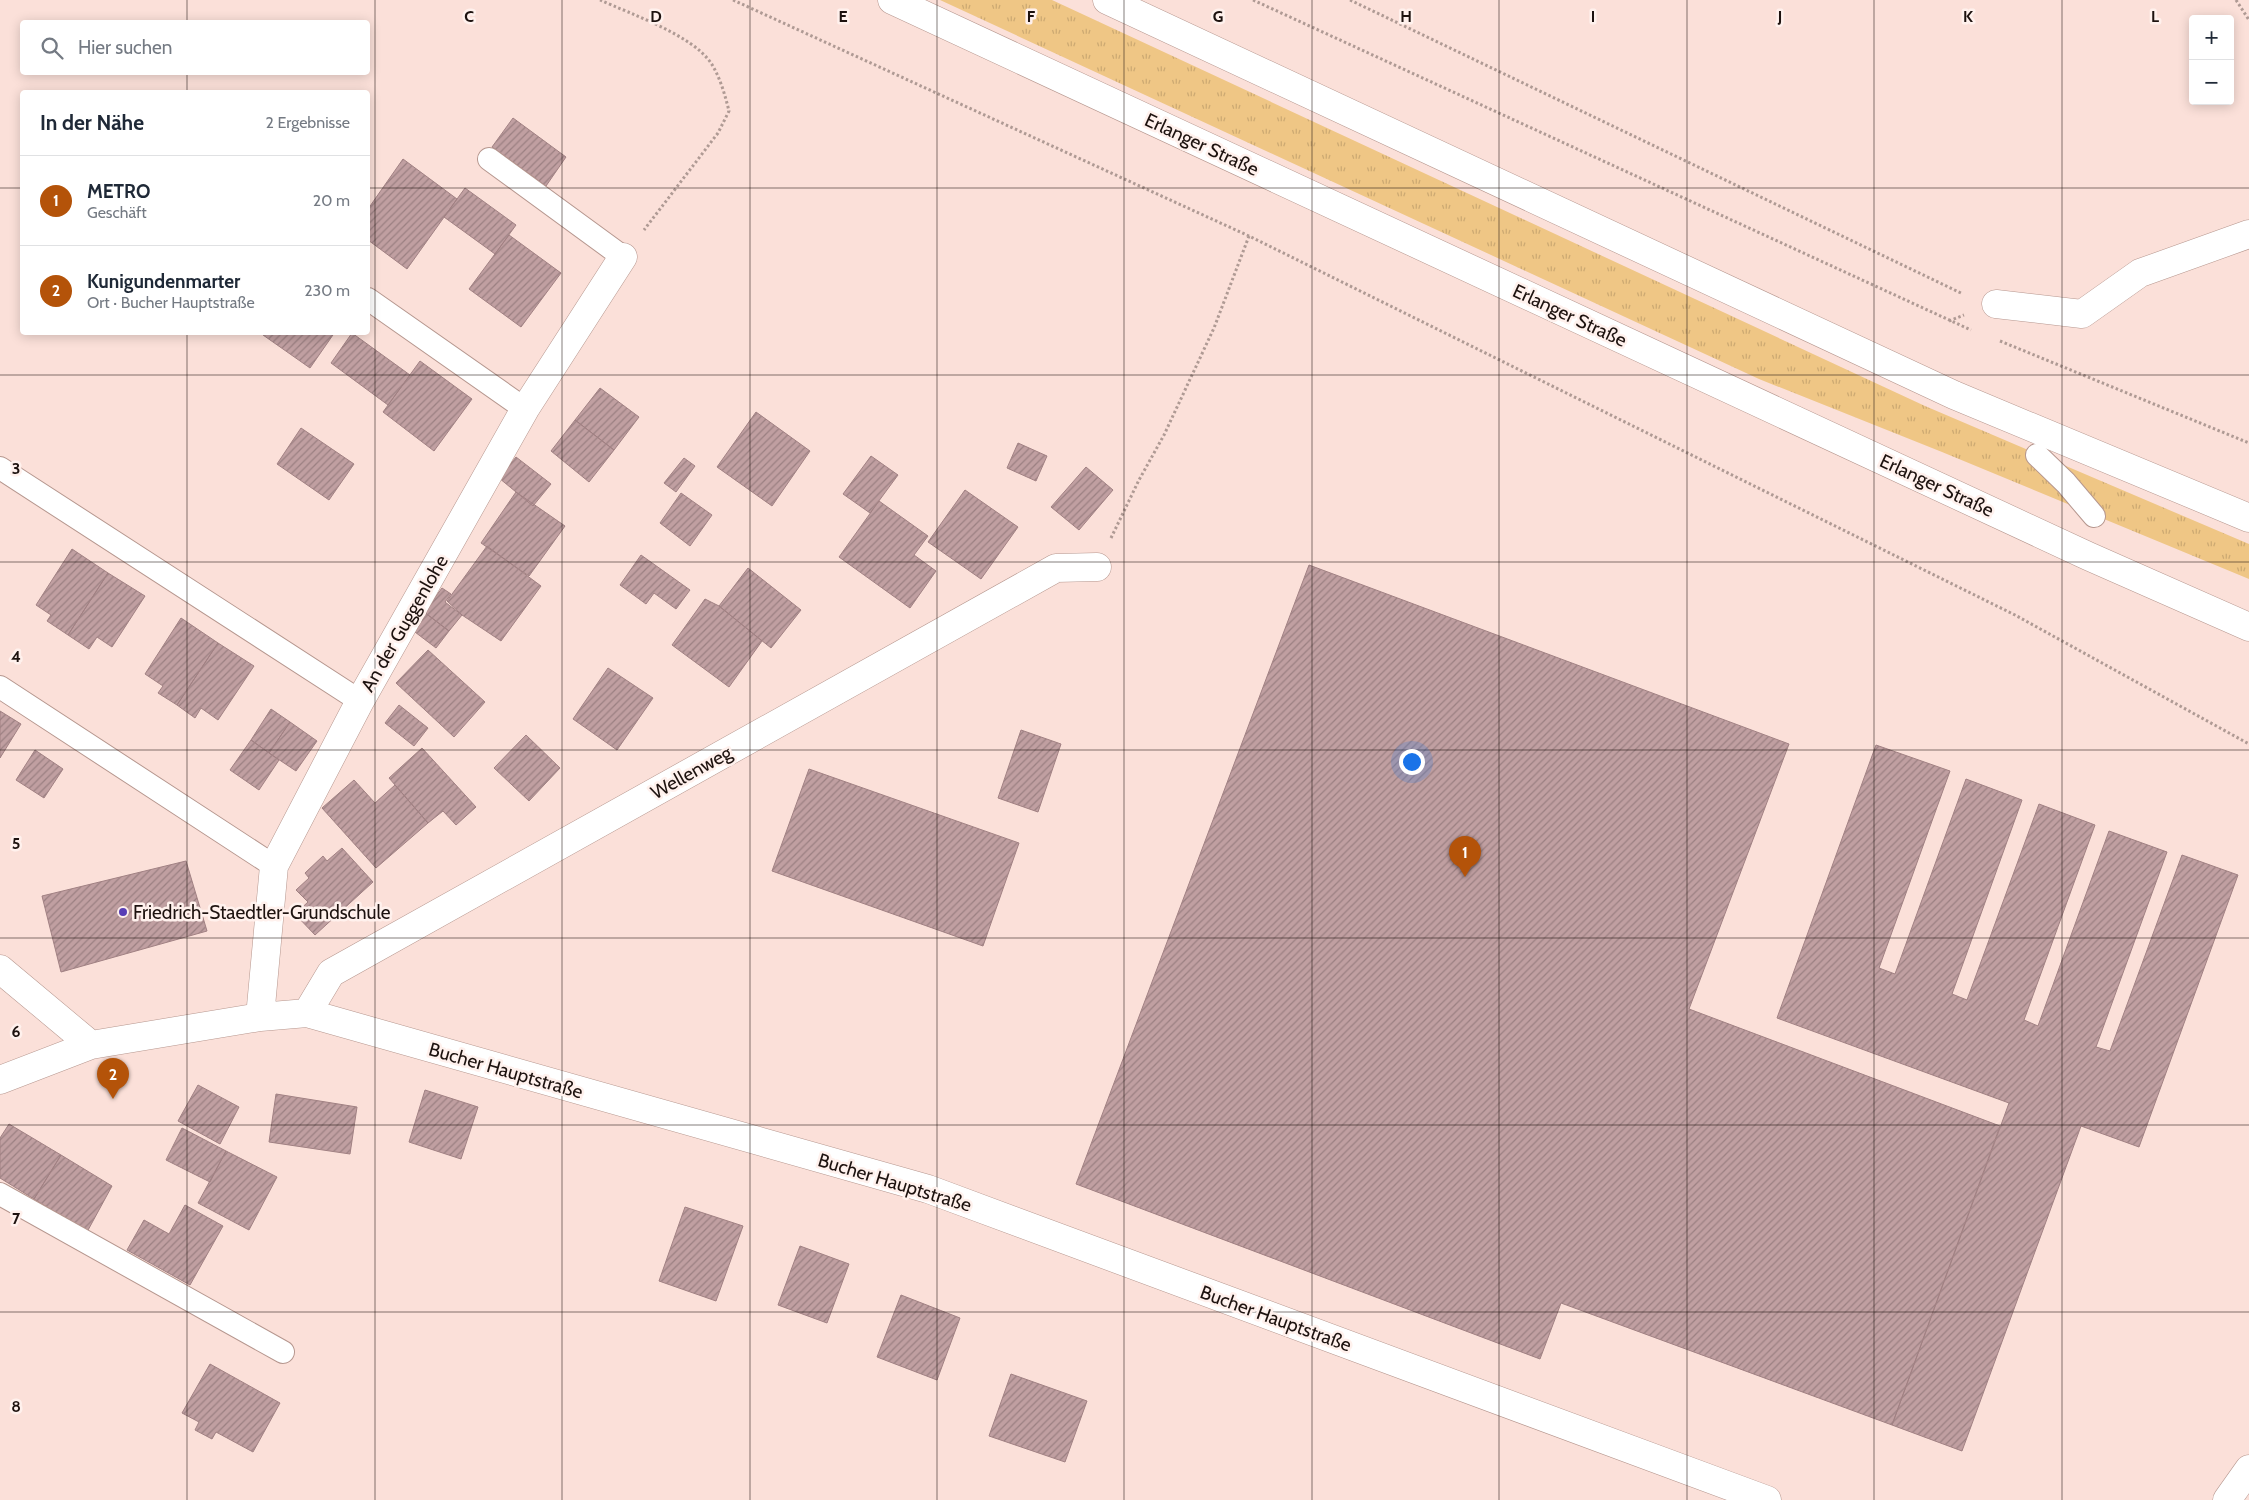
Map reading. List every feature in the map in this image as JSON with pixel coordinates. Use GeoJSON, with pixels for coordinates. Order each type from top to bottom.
{"type":"FeatureCollection","features":[{"type":"Feature","properties":{"kind":"street","name":"Erlanger Straße"},"geometry":{"type":"LineString","coordinates":[[892,0],[2088,556],[2249,627]]}},
{"type":"Feature","properties":{"kind":"street"},"geometry":{"type":"LineString","coordinates":[[1107,0],[1954,395],[2249,518]]}},
{"type":"Feature","properties":{"kind":"street"},"geometry":{"type":"LineString","coordinates":[[1996,304],[2082,314],[2140,274],[2249,234]]}},
{"type":"Feature","properties":{"kind":"street","name":"An der Guggenlohe"},"geometry":{"type":"LineString","coordinates":[[260,1017],[274,866],[360,700],[525,410],[624,257]]}},
{"type":"Feature","properties":{"kind":"street","name":"Wellenweg"},"geometry":{"type":"LineString","coordinates":[[307,1013],[332,973],[340,968],[1056,568],[1097,567]]}},
{"type":"Feature","properties":{"kind":"street"},"geometry":{"type":"LineString","coordinates":[[0,969],[91,1045]]}},
{"type":"Feature","properties":{"kind":"street","name":"Bucher Hauptstraße"},"geometry":{"type":"LineString","coordinates":[[0,1080],[91,1045],[260,1017],[307,1013],[928,1189],[1767,1500]]}},
{"type":"Feature","properties":{"kind":"street"},"geometry":{"type":"LineString","coordinates":[[2228,1500],[2249,1469]]}},
{"type":"Feature","properties":{"kind":"lane"},"geometry":{"type":"LineString","coordinates":[[489,159],[624,257]]}},
{"type":"Feature","properties":{"kind":"lane"},"geometry":{"type":"LineString","coordinates":[[370,300],[525,410]]}},
{"type":"Feature","properties":{"kind":"lane"},"geometry":{"type":"LineString","coordinates":[[2037,455],[2094,516]]}},
{"type":"Feature","properties":{"kind":"lane"},"geometry":{"type":"LineString","coordinates":[[0,468],[360,700]]}},
{"type":"Feature","properties":{"kind":"lane"},"geometry":{"type":"LineString","coordinates":[[0,687],[274,866]]}},
{"type":"Feature","properties":{"kind":"lane"},"geometry":{"type":"LineString","coordinates":[[0,1194],[282,1352]]}},
{"type":"Feature","properties":{"kind":"path"},"geometry":{"type":"LineString","coordinates":[[600,0],[688,41],[711,62],[725,92],[729,111],[718,132],[624,257]]}},
{"type":"Feature","properties":{"kind":"path"},"geometry":{"type":"LineString","coordinates":[[733,0],[1249,236],[2015,615],[2249,744]]}},
{"type":"Feature","properties":{"kind":"path"},"geometry":{"type":"LineString","coordinates":[[1253,0],[1976,332]]}},
{"type":"Feature","properties":{"kind":"path"},"geometry":{"type":"LineString","coordinates":[[1350,0],[1961,293],[1996,304]]}},
{"type":"Feature","properties":{"kind":"path"},"geometry":{"type":"LineString","coordinates":[[2236,0],[2249,20]]}},
{"type":"Feature","properties":{"kind":"path"},"geometry":{"type":"LineString","coordinates":[[1097,567],[1139,480],[1164,435],[1214,328],[1249,236]]}},
{"type":"Feature","properties":{"kind":"path"},"geometry":{"type":"LineString","coordinates":[[1994,339],[2249,443]]}},
{"type":"Feature","properties":{"kind":"green space"},"geometry":{"type":"Polygon","coordinates":[[[940,0],[1052,0],[1925,406],[2249,544],[2249,579],[1942,452],[1759,379],[940,0]]]}},
{"type":"Feature","properties":{"kind":"building"},"geometry":{"type":"Polygon","coordinates":[[[513,118],[566,157],[546,186],[492,147],[513,118]]]}},
{"type":"Feature","properties":{"kind":"building"},"geometry":{"type":"Polygon","coordinates":[[[403,159],[457,199],[407,269],[370,241],[370,206],[403,159]]]}},
{"type":"Feature","properties":{"kind":"building"},"geometry":{"type":"Polygon","coordinates":[[[465,188],[516,225],[495,254],[444,217],[465,188]]]}},
{"type":"Feature","properties":{"kind":"building"},"geometry":{"type":"Polygon","coordinates":[[[509,235],[561,273],[521,327],[469,289],[509,235]]]}},
{"type":"Feature","properties":{"kind":"building"},"geometry":{"type":"Polygon","coordinates":[[[263,335],[333,335],[310,368],[263,335]]]}},
{"type":"Feature","properties":{"kind":"building"},"geometry":{"type":"Polygon","coordinates":[[[351,335],[355,335],[410,375],[388,405],[331,363],[351,335]]]}},
{"type":"Feature","properties":{"kind":"building"},"geometry":{"type":"Polygon","coordinates":[[[420,361],[472,399],[434,451],[383,412],[420,361]]]}},
{"type":"Feature","properties":{"kind":"building"},"geometry":{"type":"Polygon","coordinates":[[[600,388],[639,417],[614,450],[575,420],[600,388]]]}},
{"type":"Feature","properties":{"kind":"building"},"geometry":{"type":"Polygon","coordinates":[[[756,412],[810,451],[772,506],[717,467],[756,412]]]}},
{"type":"Feature","properties":{"kind":"building"},"geometry":{"type":"Polygon","coordinates":[[[575,420],[614,450],[589,482],[551,451],[575,420]]]}},
{"type":"Feature","properties":{"kind":"building"},"geometry":{"type":"Polygon","coordinates":[[[301,428],[354,464],[329,500],[277,464],[301,428]]]}},
{"type":"Feature","properties":{"kind":"building"},"geometry":{"type":"Polygon","coordinates":[[[1018,443],[1047,456],[1036,481],[1007,468],[1018,443]]]}},
{"type":"Feature","properties":{"kind":"building"},"geometry":{"type":"Polygon","coordinates":[[[871,456],[898,475],[870,513],[843,494],[871,456]]]}},
{"type":"Feature","properties":{"kind":"building"},"geometry":{"type":"Polygon","coordinates":[[[516,457],[551,484],[533,506],[499,478],[516,457]]]}},
{"type":"Feature","properties":{"kind":"building"},"geometry":{"type":"Polygon","coordinates":[[[684,458],[695,466],[676,492],[664,483],[684,458]]]}},
{"type":"Feature","properties":{"kind":"building"},"geometry":{"type":"Polygon","coordinates":[[[1086,467],[1113,490],[1079,530],[1051,507],[1086,467]]]}},
{"type":"Feature","properties":{"kind":"building"},"geometry":{"type":"Polygon","coordinates":[[[965,490],[1018,527],[981,579],[928,542],[965,490]]]}},
{"type":"Feature","properties":{"kind":"building"},"geometry":{"type":"Polygon","coordinates":[[[516,492],[565,526],[529,576],[481,543],[516,492]]]}},
{"type":"Feature","properties":{"kind":"building"},"geometry":{"type":"Polygon","coordinates":[[[681,493],[712,515],[690,546],[660,523],[681,493]]]}},
{"type":"Feature","properties":{"kind":"building"},"geometry":{"type":"Polygon","coordinates":[[[879,501],[928,536],[914,555],[936,571],[910,608],[839,557],[879,501]]]}},
{"type":"Feature","properties":{"kind":"building"},"geometry":{"type":"Polygon","coordinates":[[[487,546],[541,586],[501,641],[462,615],[447,601],[487,546]]]}},
{"type":"Feature","properties":{"kind":"building"},"geometry":{"type":"Polygon","coordinates":[[[72,549],[108,573],[68,635],[47,621],[51,615],[36,605],[72,549]]]}},
{"type":"Feature","properties":{"kind":"building"},"geometry":{"type":"Polygon","coordinates":[[[641,555],[690,590],[676,609],[654,593],[646,604],[620,585],[641,555]]]}},
{"type":"Feature","properties":{"kind":"building"},"geometry":{"type":"Polygon","coordinates":[[[1309,565],[1789,744],[1689,1009],[2000,1126],[1892,1425],[1561,1303],[1540,1359],[1076,1184],[1309,565]]]}},
{"type":"Feature","properties":{"kind":"building"},"geometry":{"type":"Polygon","coordinates":[[[748,568],[801,610],[771,648],[719,606],[748,568]]]}},
{"type":"Feature","properties":{"kind":"building"},"geometry":{"type":"Polygon","coordinates":[[[108,573],[145,596],[112,647],[97,637],[89,649],[68,635],[108,573]]]}},
{"type":"Feature","properties":{"kind":"building"},"geometry":{"type":"Polygon","coordinates":[[[442,588],[451,594],[445,602],[462,615],[449,631],[424,612],[442,588]]]}},
{"type":"Feature","properties":{"kind":"building"},"geometry":{"type":"Polygon","coordinates":[[[705,599],[719,606],[762,641],[729,687],[672,645],[705,599]]]}},
{"type":"Feature","properties":{"kind":"building"},"geometry":{"type":"Polygon","coordinates":[[[424,612],[449,631],[436,648],[411,629],[424,612]]]}},
{"type":"Feature","properties":{"kind":"building"},"geometry":{"type":"Polygon","coordinates":[[[181,618],[218,643],[177,705],[158,693],[163,686],[145,674],[181,618]]]}},
{"type":"Feature","properties":{"kind":"building"},"geometry":{"type":"Polygon","coordinates":[[[218,643],[254,666],[218,720],[201,708],[195,718],[177,705],[218,643]]]}},
{"type":"Feature","properties":{"kind":"building"},"geometry":{"type":"Polygon","coordinates":[[[428,650],[485,702],[454,737],[396,683],[428,650]]]}},
{"type":"Feature","properties":{"kind":"building"},"geometry":{"type":"Polygon","coordinates":[[[608,668],[653,698],[617,750],[573,719],[608,668]]]}},
{"type":"Feature","properties":{"kind":"building"},"geometry":{"type":"Polygon","coordinates":[[[399,705],[428,728],[414,746],[385,723],[399,705]]]}},
{"type":"Feature","properties":{"kind":"building"},"geometry":{"type":"Polygon","coordinates":[[[271,709],[290,722],[269,753],[251,740],[271,709]]]}},
{"type":"Feature","properties":{"kind":"building"},"geometry":{"type":"Polygon","coordinates":[[[0,711],[21,724],[0,758],[0,711]]]}},
{"type":"Feature","properties":{"kind":"building"},"geometry":{"type":"Polygon","coordinates":[[[290,722],[317,741],[296,771],[269,753],[290,722]]]}},
{"type":"Feature","properties":{"kind":"building"},"geometry":{"type":"Polygon","coordinates":[[[1021,730],[1061,744],[1038,812],[998,798],[1021,730]]]}},
{"type":"Feature","properties":{"kind":"building"},"geometry":{"type":"Polygon","coordinates":[[[526,735],[560,768],[529,801],[494,768],[526,735]]]}},
{"type":"Feature","properties":{"kind":"building"},"geometry":{"type":"Polygon","coordinates":[[[251,740],[279,760],[259,790],[230,770],[251,740]]]}},
{"type":"Feature","properties":{"kind":"building"},"geometry":{"type":"Polygon","coordinates":[[[1876,745],[1950,771],[1879,968],[1895,974],[1966,779],[2022,800],[1952,994],[1967,1000],[2039,804],[2095,825],[2024,1020],[2038,1026],[2109,831],[2167,852],[2096,1047],[2110,1051],[2182,855],[2238,875],[2139,1147],[2081,1126],[1962,1451],[1892,1425],[2009,1103],[1777,1018],[1876,745]]]}},
{"type":"Feature","properties":{"kind":"building"},"geometry":{"type":"Polygon","coordinates":[[[422,748],[476,807],[456,825],[443,811],[428,823],[389,778],[422,748]]]}},
{"type":"Feature","properties":{"kind":"building"},"geometry":{"type":"Polygon","coordinates":[[[35,750],[63,769],[44,798],[16,780],[35,750]]]}},
{"type":"Feature","properties":{"kind":"building"},"geometry":{"type":"Polygon","coordinates":[[[809,769],[1019,843],[983,946],[772,871],[809,769]]]}},
{"type":"Feature","properties":{"kind":"building"},"geometry":{"type":"Polygon","coordinates":[[[354,780],[375,803],[395,785],[428,823],[376,868],[322,808],[354,780]]]}},
{"type":"Feature","properties":{"kind":"building"},"geometry":{"type":"Polygon","coordinates":[[[342,848],[373,882],[315,935],[295,914],[308,902],[296,890],[309,878],[305,873],[323,856],[327,861],[342,848]]]}},
{"type":"Feature","properties":{"kind":"building"},"geometry":{"type":"Polygon","coordinates":[[[186,861],[207,931],[61,972],[42,896],[186,861]]]}},
{"type":"Feature","properties":{"kind":"building"},"geometry":{"type":"Polygon","coordinates":[[[198,1085],[239,1107],[220,1144],[178,1121],[198,1085]]]}},
{"type":"Feature","properties":{"kind":"building"},"geometry":{"type":"Polygon","coordinates":[[[425,1090],[478,1107],[461,1159],[409,1142],[425,1090]]]}},
{"type":"Feature","properties":{"kind":"building"},"geometry":{"type":"Polygon","coordinates":[[[276,1094],[357,1107],[350,1154],[269,1142],[276,1094]]]}},
{"type":"Feature","properties":{"kind":"building"},"geometry":{"type":"Polygon","coordinates":[[[9,1124],[61,1155],[34,1199],[0,1178],[0,1138],[9,1124]]]}},
{"type":"Feature","properties":{"kind":"building"},"geometry":{"type":"Polygon","coordinates":[[[182,1128],[226,1151],[210,1182],[166,1160],[182,1128]]]}},
{"type":"Feature","properties":{"kind":"building"},"geometry":{"type":"Polygon","coordinates":[[[226,1151],[277,1177],[249,1230],[198,1203],[226,1151]]]}},
{"type":"Feature","properties":{"kind":"building"},"geometry":{"type":"Polygon","coordinates":[[[61,1155],[112,1186],[87,1232],[34,1199],[61,1155]]]}},
{"type":"Feature","properties":{"kind":"building"},"geometry":{"type":"Polygon","coordinates":[[[185,1205],[223,1226],[190,1285],[127,1250],[144,1220],[169,1234],[185,1205]]]}},
{"type":"Feature","properties":{"kind":"building"},"geometry":{"type":"Polygon","coordinates":[[[685,1207],[743,1226],[716,1301],[659,1281],[685,1207]]]}},
{"type":"Feature","properties":{"kind":"building"},"geometry":{"type":"Polygon","coordinates":[[[800,1246],[849,1264],[827,1323],[778,1305],[800,1246]]]}},
{"type":"Feature","properties":{"kind":"building"},"geometry":{"type":"Polygon","coordinates":[[[901,1295],[960,1318],[937,1380],[877,1357],[901,1295]]]}},
{"type":"Feature","properties":{"kind":"building"},"geometry":{"type":"Polygon","coordinates":[[[210,1364],[280,1403],[253,1452],[216,1432],[212,1439],[195,1430],[199,1422],[182,1413],[210,1364]]]}},
{"type":"Feature","properties":{"kind":"building"},"geometry":{"type":"Polygon","coordinates":[[[1011,1374],[1087,1401],[1065,1462],[989,1436],[1011,1374]]]}},
{"type":"Feature","properties":{"kind":"place","name":"METRO"},"geometry":{"type":"Point","coordinates":[1465,877]}},
{"type":"Feature","properties":{"kind":"place","name":"Friedrich-Staedtler-Grundschule"},"geometry":{"type":"Point","coordinates":[123,912]}},
{"type":"Feature","properties":{"kind":"place","name":"Kunigundenmarter"},"geometry":{"type":"Point","coordinates":[113,1099]}}]}
